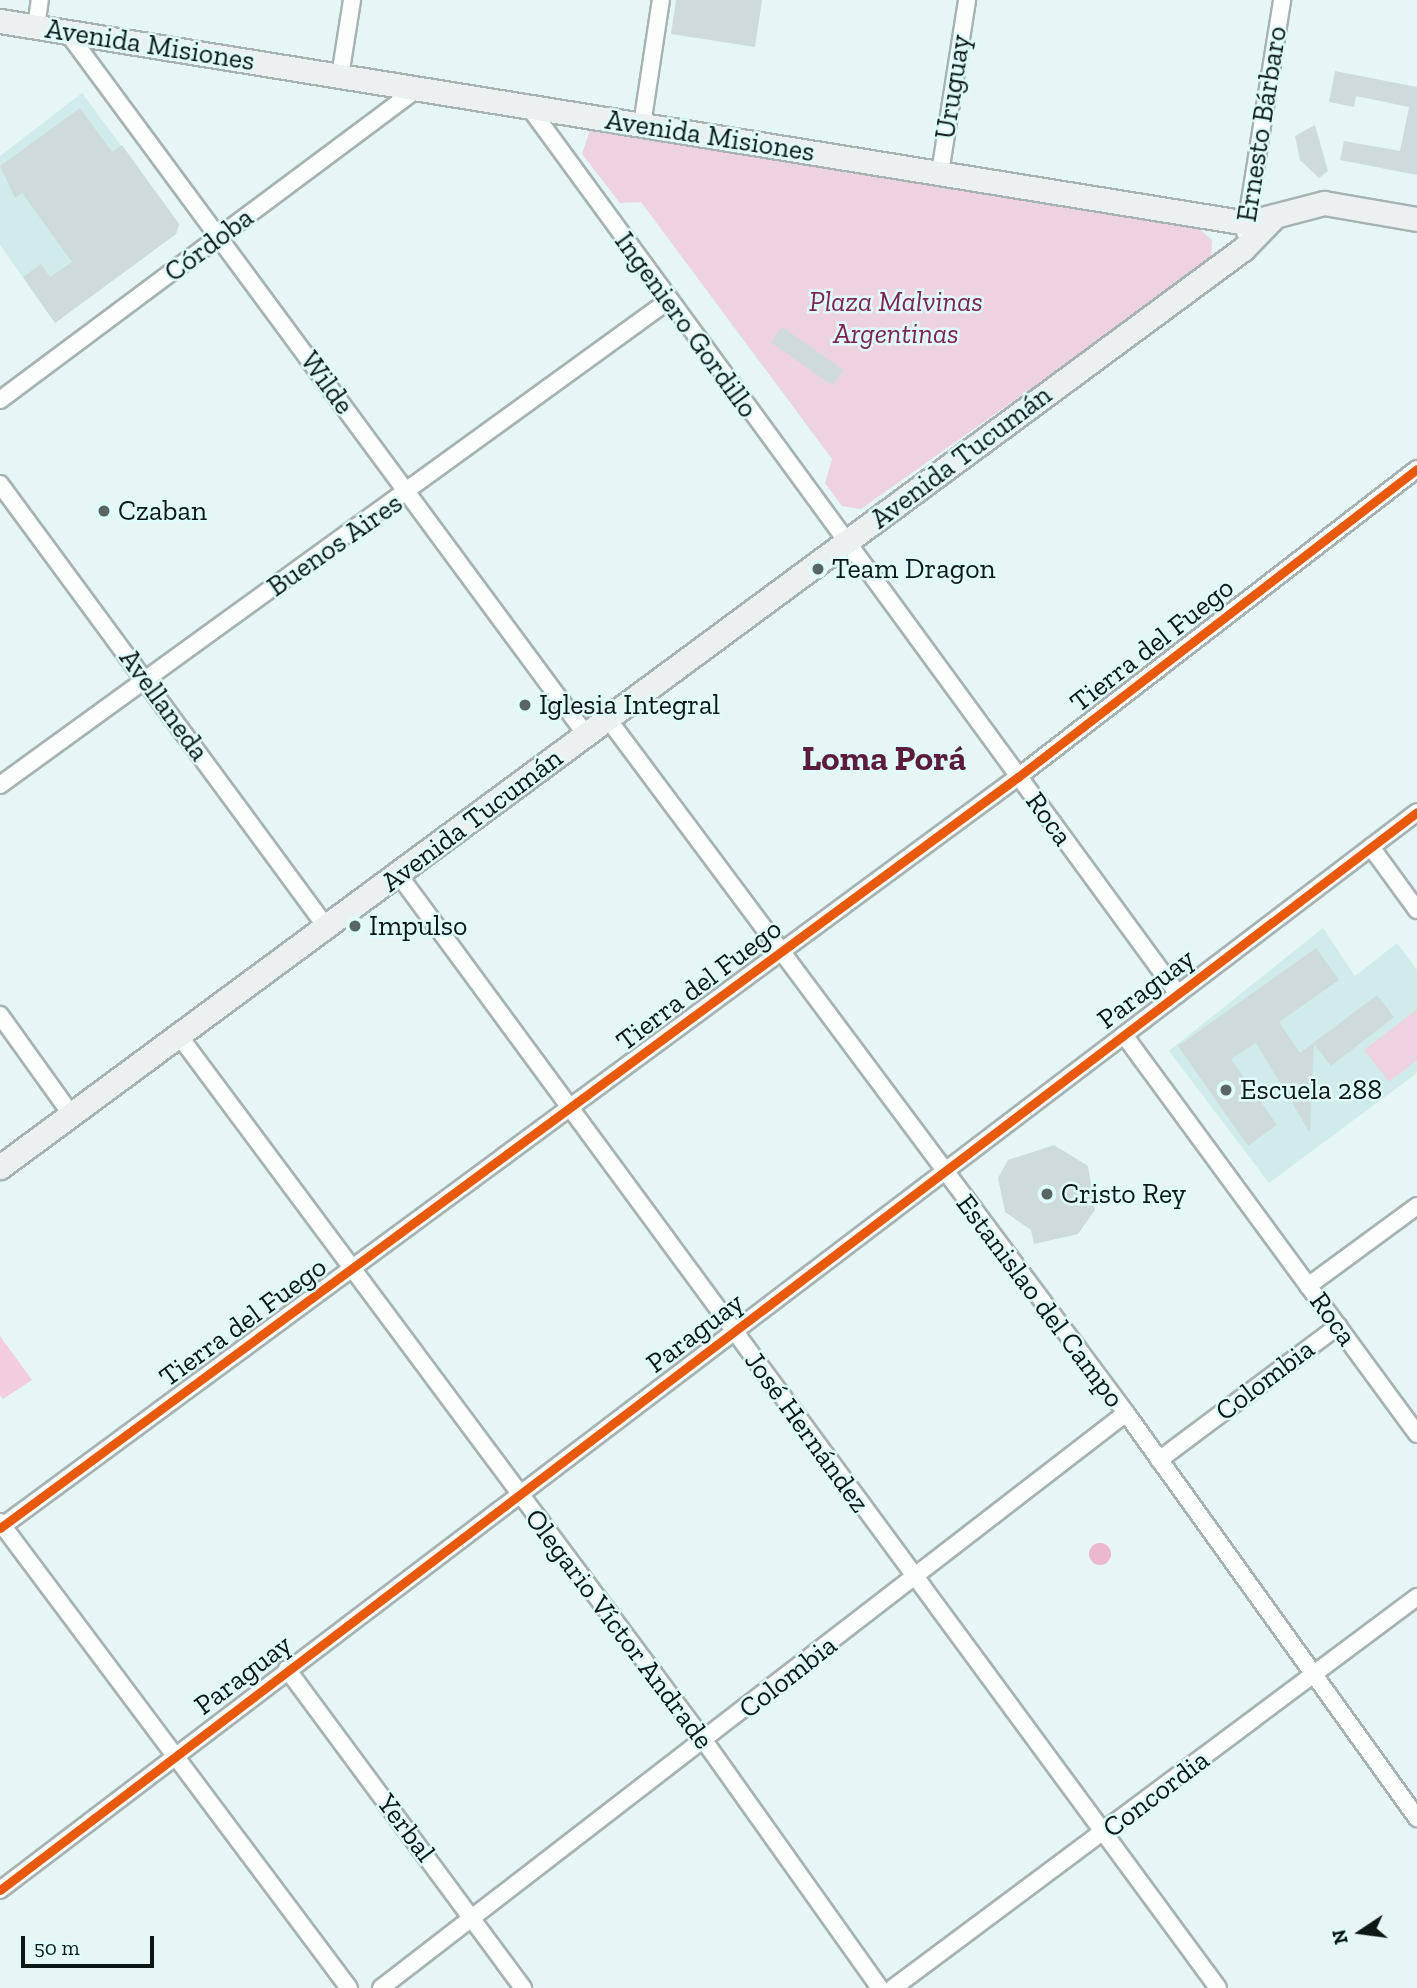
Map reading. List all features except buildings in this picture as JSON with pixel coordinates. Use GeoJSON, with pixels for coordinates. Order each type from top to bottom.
{"type":"FeatureCollection","features":[{"type":"Feature","properties":{"kind":"main road","name":"Avenida Misiones"},"geometry":{"type":"LineString","coordinates":[[0,21],[1247,223],[1324,203],[1417,219]]}},
{"type":"Feature","properties":{"kind":"main road","name":"Avenida Tucumán"},"geometry":{"type":"LineString","coordinates":[[0,1167],[180,1037],[1243,248],[1275,216]]}},
{"type":"Feature","properties":{"kind":"street"},"geometry":{"type":"LineString","coordinates":[[36,27],[40,0]]}},
{"type":"Feature","properties":{"kind":"street"},"geometry":{"type":"LineString","coordinates":[[340,76],[352,0]]}},
{"type":"Feature","properties":{"kind":"street"},"geometry":{"type":"LineString","coordinates":[[642,125],[662,0]]}},
{"type":"Feature","properties":{"kind":"street","name":"Uruguay"},"geometry":{"type":"LineString","coordinates":[[940,173],[967,0]]}},
{"type":"Feature","properties":{"kind":"street","name":"Ernesto Bárbaro"},"geometry":{"type":"LineString","coordinates":[[1243,248],[1282,0]]}},
{"type":"Feature","properties":{"kind":"street","name":"Wilde"},"geometry":{"type":"LineString","coordinates":[[66,32],[586,735]]}},
{"type":"Feature","properties":{"kind":"street","name":"Córdoba"},"geometry":{"type":"LineString","coordinates":[[0,400],[417,89]]}},
{"type":"Feature","properties":{"kind":"street","name":"Ingeniero Gordillo"},"geometry":{"type":"LineString","coordinates":[[529,107],[846,543]]}},
{"type":"Feature","properties":{"kind":"street","name":"Buenos Aires"},"geometry":{"type":"LineString","coordinates":[[0,785],[145,679],[409,494],[668,301]]}},
{"type":"Feature","properties":{"kind":"street","name":"Tierra del Fuego"},"geometry":{"type":"LineString","coordinates":[[1,1525],[352,1271],[1018,777],[1417,469]]}},
{"type":"Feature","properties":{"kind":"street","name":"Avellaneda"},"geometry":{"type":"LineString","coordinates":[[0,484],[327,928]]}},
{"type":"Feature","properties":{"kind":"street","name":"Roca"},"geometry":{"type":"LineString","coordinates":[[846,543],[1178,994]]}},
{"type":"Feature","properties":{"kind":"street","name":"Estanislao del Campo"},"geometry":{"type":"LineString","coordinates":[[608,719],[943,1173],[1126,1413],[1417,1818]]}},
{"type":"Feature","properties":{"kind":"street","name":"Paraguay"},"geometry":{"type":"LineString","coordinates":[[0,1890],[172,1756],[1417,812]]}},
{"type":"Feature","properties":{"kind":"street"},"geometry":{"type":"LineString","coordinates":[[1371,847],[1417,910]]}},
{"type":"Feature","properties":{"kind":"street","name":"José Hernández"},"geometry":{"type":"LineString","coordinates":[[398,874],[735,1331],[913,1578],[1218,1988]]}},
{"type":"Feature","properties":{"kind":"street"},"geometry":{"type":"LineString","coordinates":[[0,1015],[71,1114]]}},
{"type":"Feature","properties":{"kind":"street","name":"Roca"},"geometry":{"type":"LineString","coordinates":[[1124,1035],[1417,1434]]}},
{"type":"Feature","properties":{"kind":"street","name":"Olegario Víctor Andrade"},"geometry":{"type":"LineString","coordinates":[[180,1037],[518,1496],[705,1742],[880,1988]]}},
{"type":"Feature","properties":{"kind":"street"},"geometry":{"type":"LineString","coordinates":[[1308,1286],[1417,1206]]}},
{"type":"Feature","properties":{"kind":"street","name":"Colombia"},"geometry":{"type":"LineString","coordinates":[[1159,1460],[1338,1326]]}},
{"type":"Feature","properties":{"kind":"street","name":"Colombia"},"geometry":{"type":"LineString","coordinates":[[381,1988],[705,1742],[1126,1413]]}},
{"type":"Feature","properties":{"kind":"street"},"geometry":{"type":"LineString","coordinates":[[1,1525],[349,1988]]}},
{"type":"Feature","properties":{"kind":"street","name":"Concordia"},"geometry":{"type":"LineString","coordinates":[[893,1988],[1104,1834],[1417,1597]]}},
{"type":"Feature","properties":{"kind":"street","name":"Yerbal"},"geometry":{"type":"LineString","coordinates":[[287,1669],[523,1988]]}},
{"type":"Feature","properties":{"kind":"shaded area"},"geometry":{"type":"Polygon","coordinates":[[[82,93],[179,224],[176,234],[55,323],[0,245],[0,156],[82,93]]]}},
{"type":"Feature","properties":{"kind":"shaded area"},"geometry":{"type":"Polygon","coordinates":[[[1323,928],[1355,976],[1397,943],[1417,970],[1417,1073],[1269,1183],[1169,1051],[1323,928]]]}},
{"type":"Feature","properties":{"kind":"shaded area"},"geometry":{"type":"Polygon","coordinates":[[[0,1336],[32,1380],[3,1399],[0,1395],[0,1336]]]}},
{"type":"Feature","properties":{"kind":"shaded area"},"geometry":{"type":"Polygon","coordinates":[[[1100,1543],[1108,1546],[1111,1554],[1108,1562],[1100,1565],[1092,1562],[1089,1554],[1092,1546],[1100,1543]]]}},
{"type":"Feature","properties":{"kind":"green space","name":"Plaza Malvinas Argentinas"},"geometry":{"type":"Polygon","coordinates":[[[590,130],[1198,228],[1212,240],[1211,261],[861,509],[842,506],[825,483],[832,459],[641,202],[620,203],[582,154],[590,130]]]}},
{"type":"Feature","properties":{"kind":"green space"},"geometry":{"type":"Polygon","coordinates":[[[1417,1009],[1417,1060],[1389,1082],[1364,1050],[1417,1009]]]}},
{"type":"Feature","properties":{"kind":"cycle path"},"geometry":{"type":"LineString","coordinates":[[0,1528],[1018,777],[1417,469]]}},
{"type":"Feature","properties":{"kind":"cycle path"},"geometry":{"type":"LineString","coordinates":[[0,1890],[1417,812]]}},
{"type":"Feature","properties":{"kind":"place","name":"Czaban"},"geometry":{"type":"Point","coordinates":[104,511]}},
{"type":"Feature","properties":{"kind":"place","name":"Team Dragon"},"geometry":{"type":"Point","coordinates":[818,569]}},
{"type":"Feature","properties":{"kind":"place","name":"Iglesia Integral"},"geometry":{"type":"Point","coordinates":[525,705]}},
{"type":"Feature","properties":{"kind":"place","name":"Impulso"},"geometry":{"type":"Point","coordinates":[355,926]}},
{"type":"Feature","properties":{"kind":"place","name":"Escuela 288"},"geometry":{"type":"Point","coordinates":[1226,1090]}},
{"type":"Feature","properties":{"kind":"place","name":"Cristo Rey"},"geometry":{"type":"Point","coordinates":[1047,1194]}},
{"type":"Feature","properties":{"kind":"district","name":"Loma Porá"},"geometry":{"type":"Point","coordinates":[884,758]}}]}
